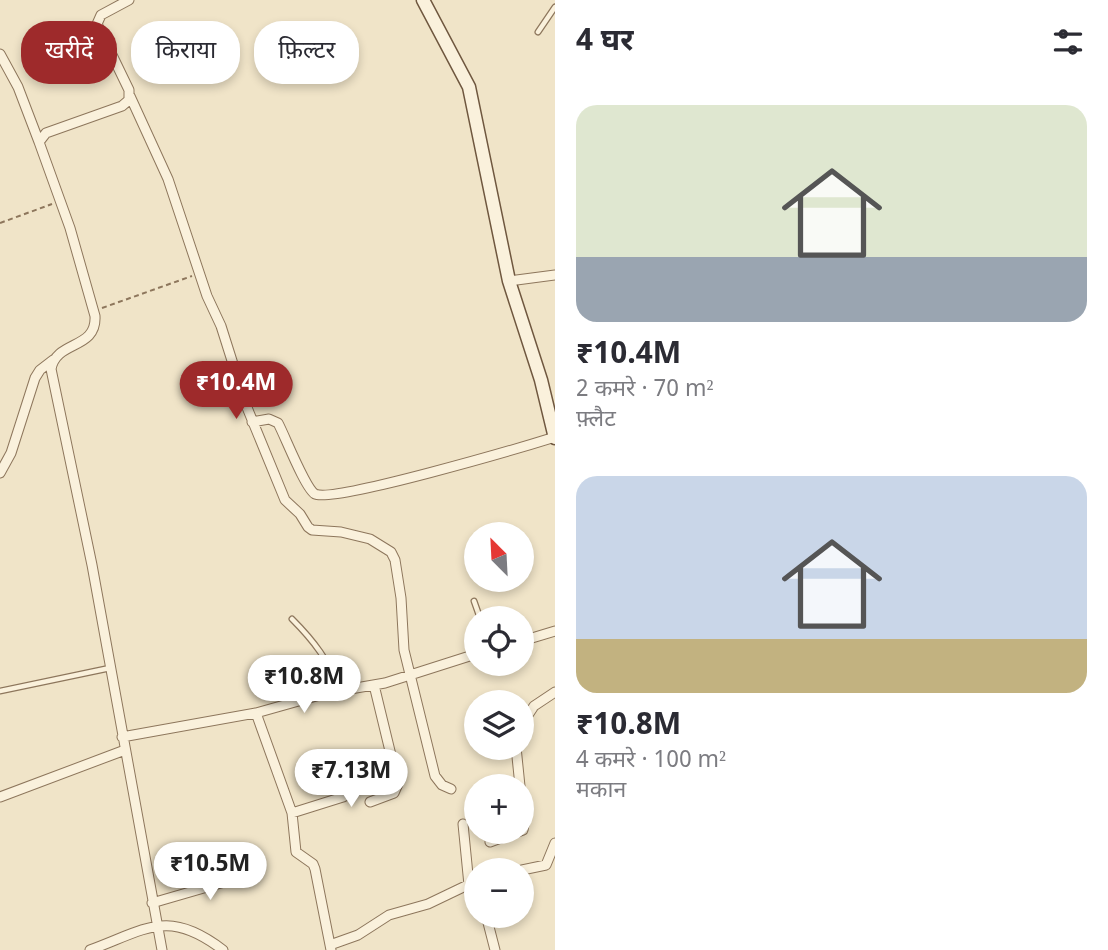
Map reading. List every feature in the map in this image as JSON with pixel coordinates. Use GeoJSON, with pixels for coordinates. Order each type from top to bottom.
{"type":"FeatureCollection","features":[{"type":"Feature","properties":{"kind":"street"},"geometry":{"type":"LineString","coordinates":[[129,0],[101,15],[97,24],[168,179],[252,422],[285,500],[300,514],[308,527],[319,531],[357,534],[391,552],[397,571],[404,650],[435,776],[442,785],[451,789]]}},
{"type":"Feature","properties":{"kind":"street"},"geometry":{"type":"LineString","coordinates":[[252,422],[269,419],[278,423],[310,490],[321,496],[331,496],[447,467],[555,437],[541,380],[509,281],[469,87],[423,0]]}},
{"type":"Feature","properties":{"kind":"street"},"geometry":{"type":"LineString","coordinates":[[0,54],[18,87],[60,201],[96,324],[90,335],[60,353],[34,378],[11,453],[0,473]]}},
{"type":"Feature","properties":{"kind":"street"},"geometry":{"type":"LineString","coordinates":[[39,142],[41,136],[53,130],[122,106],[130,96]]}},
{"type":"Feature","properties":{"kind":"street"},"geometry":{"type":"LineString","coordinates":[[509,281],[555,275]]}},
{"type":"Feature","properties":{"kind":"street"},"geometry":{"type":"LineString","coordinates":[[53,360],[53,381],[90,556],[162,950]]}},
{"type":"Feature","properties":{"kind":"street"},"geometry":{"type":"LineString","coordinates":[[534,637],[555,631]]}},
{"type":"Feature","properties":{"kind":"street"},"geometry":{"type":"LineString","coordinates":[[122,737],[256,713],[340,690],[410,676],[464,658]]}},
{"type":"Feature","properties":{"kind":"street"},"geometry":{"type":"LineString","coordinates":[[370,802],[394,793],[398,784],[374,685]]}},
{"type":"Feature","properties":{"kind":"street"},"geometry":{"type":"LineString","coordinates":[[534,706],[555,692]]}},
{"type":"Feature","properties":{"kind":"street"},"geometry":{"type":"LineString","coordinates":[[256,713],[292,813],[294,845],[299,856],[309,860],[315,869],[331,948],[389,915],[428,904],[464,888]]}},
{"type":"Feature","properties":{"kind":"street"},"geometry":{"type":"LineString","coordinates":[[0,797],[125,750]]}},
{"type":"Feature","properties":{"kind":"street"},"geometry":{"type":"LineString","coordinates":[[292,813],[343,797],[396,772]]}},
{"type":"Feature","properties":{"kind":"street"},"geometry":{"type":"LineString","coordinates":[[463,824],[469,858]]}},
{"type":"Feature","properties":{"kind":"street"},"geometry":{"type":"LineString","coordinates":[[534,868],[546,865],[555,843]]}},
{"type":"Feature","properties":{"kind":"street"},"geometry":{"type":"LineString","coordinates":[[152,903],[258,872]]}},
{"type":"Feature","properties":{"kind":"street"},"geometry":{"type":"LineString","coordinates":[[90,950],[157,925],[174,924],[186,927],[223,950]]}},
{"type":"Feature","properties":{"kind":"street"},"geometry":{"type":"LineString","coordinates":[[489,928],[495,950]]}},
{"type":"Feature","properties":{"kind":"lane"},"geometry":{"type":"LineString","coordinates":[[538,32],[555,7]]}},
{"type":"Feature","properties":{"kind":"lane"},"geometry":{"type":"LineString","coordinates":[[474,601],[476,606]]}},
{"type":"Feature","properties":{"kind":"lane"},"geometry":{"type":"LineString","coordinates":[[292,620],[320,649],[340,690]]}},
{"type":"Feature","properties":{"kind":"lane"},"geometry":{"type":"LineString","coordinates":[[0,691],[110,668]]}},
{"type":"Feature","properties":{"kind":"path"},"geometry":{"type":"LineString","coordinates":[[0,223],[60,201]]}},
{"type":"Feature","properties":{"kind":"path"},"geometry":{"type":"LineString","coordinates":[[94,311],[200,274]]}}]}
